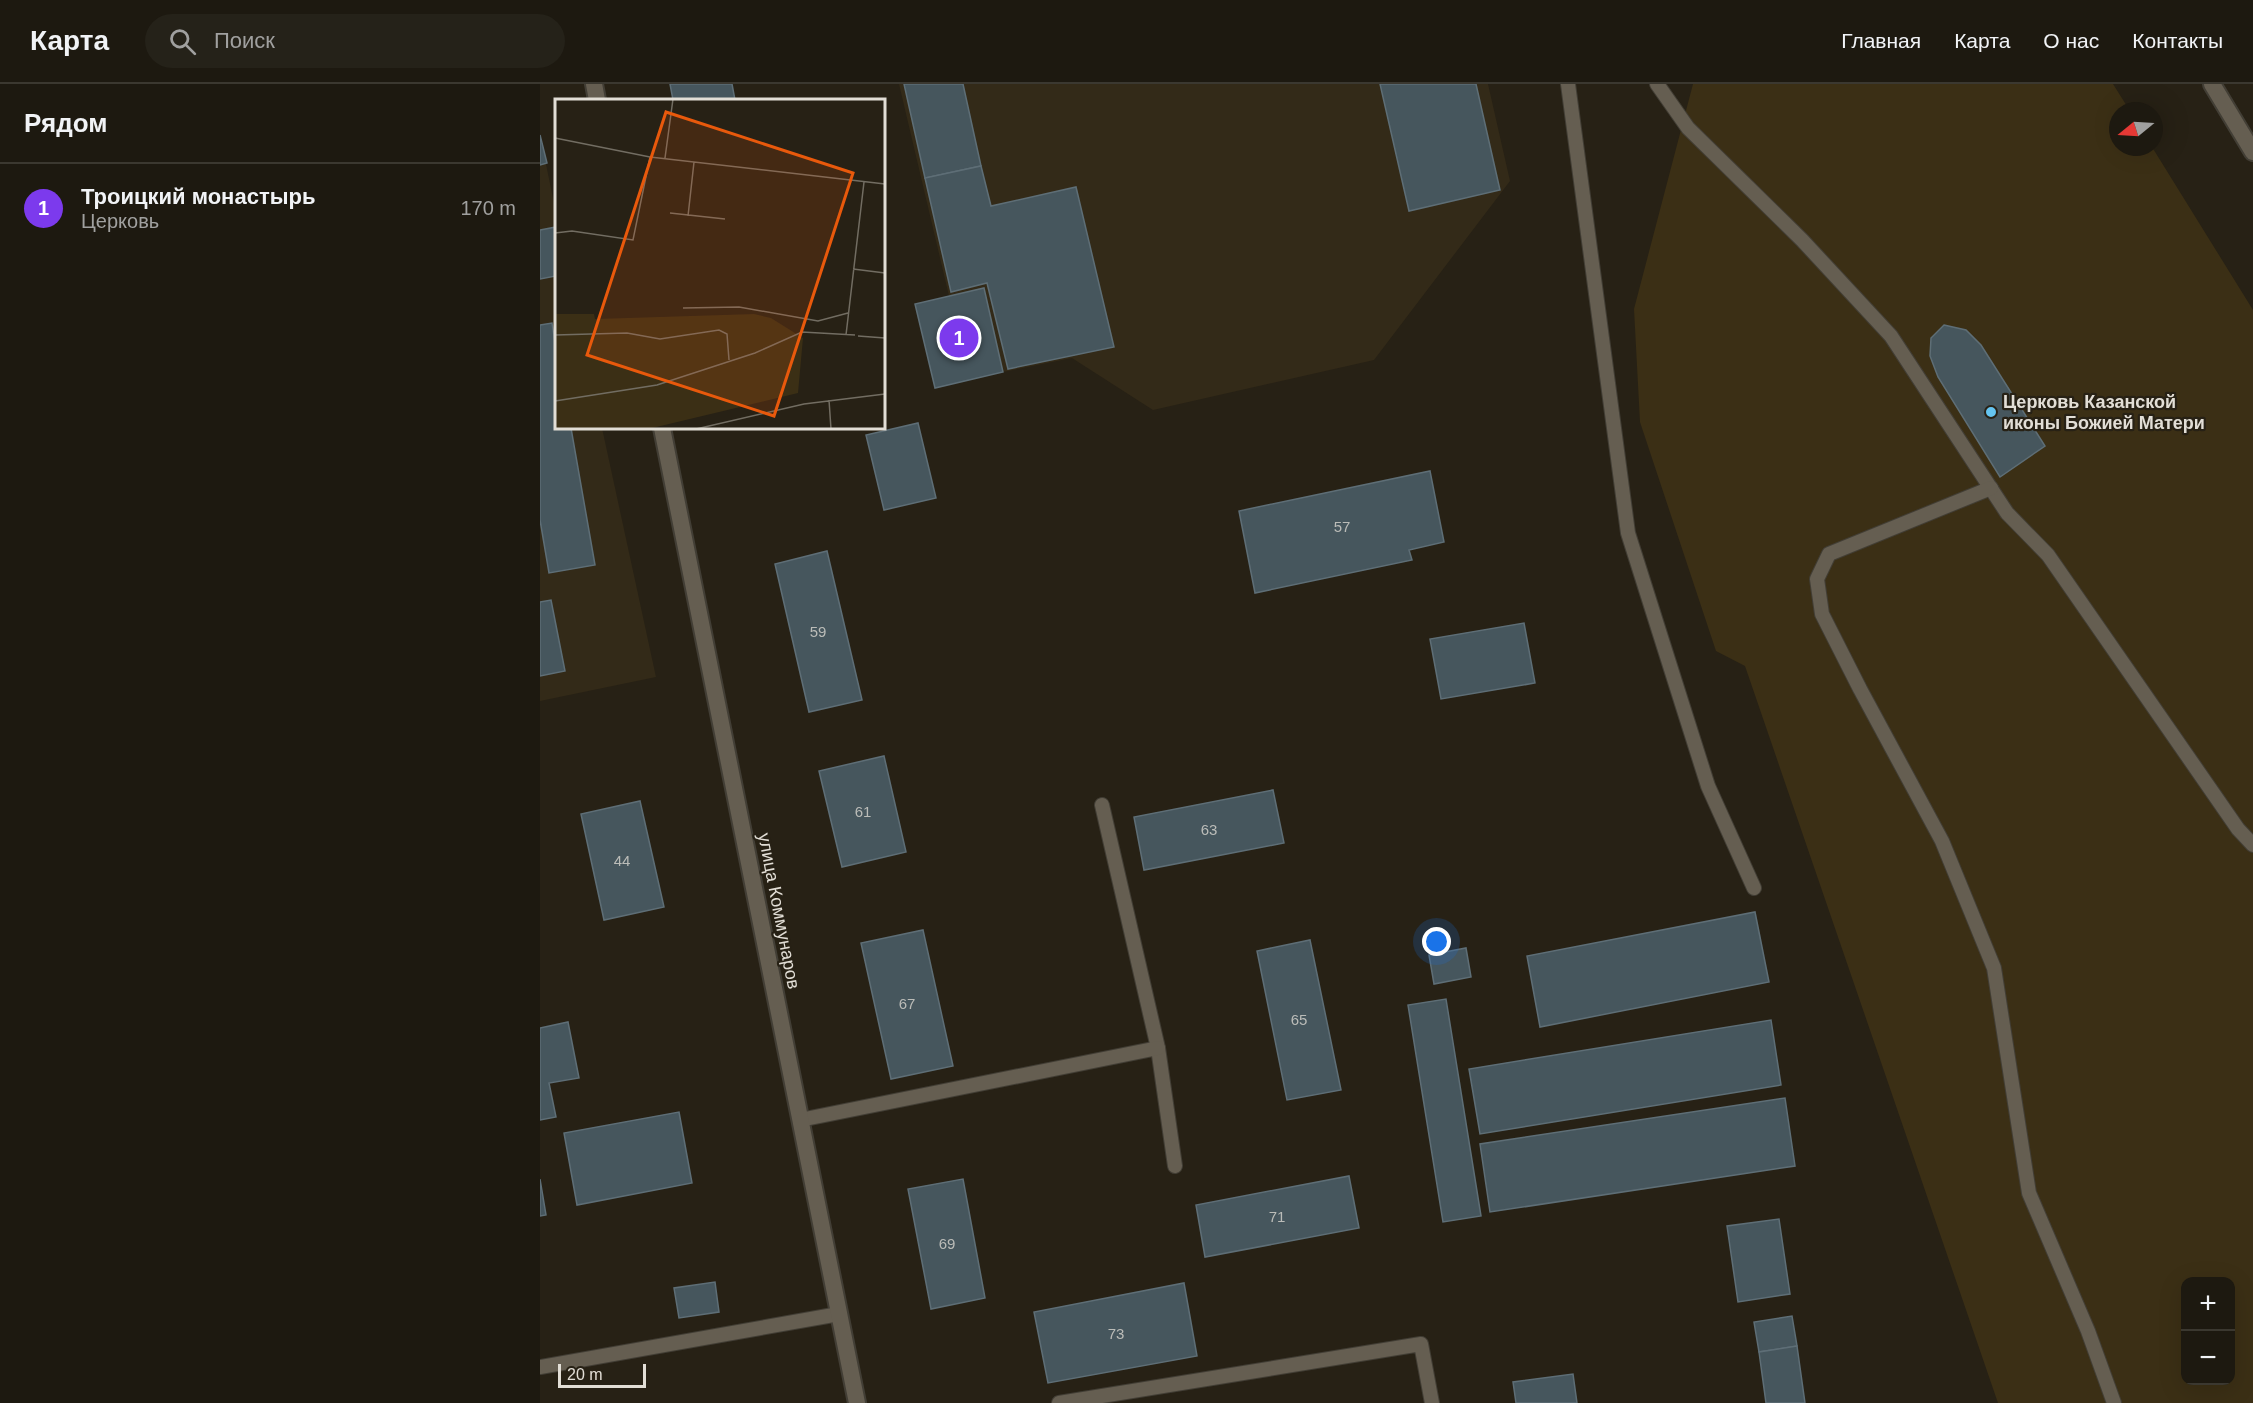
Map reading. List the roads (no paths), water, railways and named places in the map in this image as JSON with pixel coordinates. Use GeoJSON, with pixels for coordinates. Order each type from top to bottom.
{"type":"FeatureCollection","features":[{"type":"Feature","properties":{"kind":"main road"},"geometry":{"type":"LineString","coordinates":[[594,84],[597,99]]}},
{"type":"Feature","properties":{"kind":"main road"},"geometry":{"type":"LineString","coordinates":[[2212,84],[2253,152]]}},
{"type":"Feature","properties":{"kind":"main road","name":"улица Коммунаров"},"geometry":{"type":"LineString","coordinates":[[662,429],[857,1403]]}},
{"type":"Feature","properties":{"kind":"lane"},"geometry":{"type":"LineString","coordinates":[[1568,84],[1628,533],[1708,786],[1754,888]]}},
{"type":"Feature","properties":{"kind":"lane"},"geometry":{"type":"LineString","coordinates":[[1657,84],[1688,128],[1802,240],[1891,336],[2007,513],[2049,555],[2238,829],[2253,845]]}},
{"type":"Feature","properties":{"kind":"lane"},"geometry":{"type":"LineString","coordinates":[[1991,488],[1829,554],[1817,579],[1822,614],[1942,841],[1994,968],[2028,1193],[2088,1331],[2114,1403]]}},
{"type":"Feature","properties":{"kind":"lane"},"geometry":{"type":"LineString","coordinates":[[1102,805],[1158,1048],[1175,1166]]}},
{"type":"Feature","properties":{"kind":"lane"},"geometry":{"type":"LineString","coordinates":[[800,1120],[1158,1048]]}},
{"type":"Feature","properties":{"kind":"lane"},"geometry":{"type":"LineString","coordinates":[[540,1367],[839,1314]]}},
{"type":"Feature","properties":{"kind":"lane"},"geometry":{"type":"LineString","coordinates":[[1059,1403],[1421,1344],[1432,1403]]}},
{"type":"Feature","properties":{"kind":"place","name":"Троицкий монастырь"},"geometry":{"type":"Point","coordinates":[959,338]}},
{"type":"Feature","properties":{"kind":"place","name":"Церковь Казанской иконы Божией Матери"},"geometry":{"type":"Point","coordinates":[1991,412]}}]}
